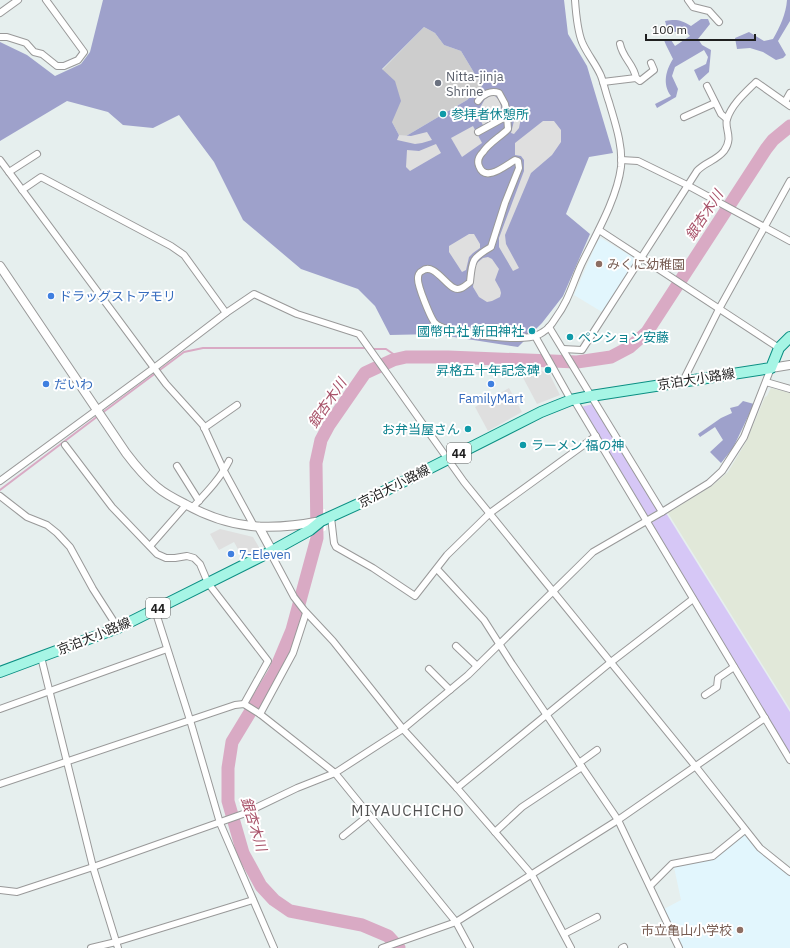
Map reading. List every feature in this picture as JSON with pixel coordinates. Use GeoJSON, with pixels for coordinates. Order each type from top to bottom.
{"type":"FeatureCollection","features":[{"type":"Feature","properties":{"kind":"main road"},"geometry":{"type":"LineString","coordinates":[[771,368],[779,348],[790,337]]}},
{"type":"Feature","properties":{"kind":"main road","name":"京泊大小路線"},"geometry":{"type":"LineString","coordinates":[[0,672],[118,628],[271,551],[310,527],[365,501],[541,412],[573,400],[591,396],[771,368]]}},
{"type":"Feature","properties":{"kind":"street"},"geometry":{"type":"LineString","coordinates":[[0,13],[18,0]]}},
{"type":"Feature","properties":{"kind":"street"},"geometry":{"type":"LineString","coordinates":[[0,37],[7,37],[26,43],[34,52],[42,54],[57,66],[64,66],[78,60],[84,52],[46,0]]}},
{"type":"Feature","properties":{"kind":"street"},"geometry":{"type":"LineString","coordinates":[[478,101],[486,94],[494,91],[499,93],[505,104],[508,129],[483,151],[478,159],[478,165],[482,172],[492,174],[515,160],[518,160],[520,168],[505,203],[492,247],[478,254],[472,263],[470,282],[459,289],[453,288],[431,270],[422,270],[418,278],[419,285],[430,316],[435,323],[444,329],[478,335],[515,338],[535,336],[544,332],[549,327],[569,298],[581,265],[599,230],[617,185],[621,160],[618,136],[603,82],[582,41],[576,18],[575,0]]}},
{"type":"Feature","properties":{"kind":"street"},"geometry":{"type":"LineString","coordinates":[[688,0],[693,7],[709,11],[719,22]]}},
{"type":"Feature","properties":{"kind":"street"},"geometry":{"type":"LineString","coordinates":[[620,44],[623,54],[635,72],[636,78]]}},
{"type":"Feature","properties":{"kind":"street"},"geometry":{"type":"LineString","coordinates":[[603,82],[636,78],[640,81],[654,70],[651,63]]}},
{"type":"Feature","properties":{"kind":"street"},"geometry":{"type":"LineString","coordinates":[[563,350],[582,350],[687,185],[702,166],[718,158],[724,150],[728,142],[727,119],[739,98],[756,82],[787,104],[790,93]]}},
{"type":"Feature","properties":{"kind":"street"},"geometry":{"type":"LineString","coordinates":[[707,86],[721,114],[727,119]]}},
{"type":"Feature","properties":{"kind":"street"},"geometry":{"type":"LineString","coordinates":[[684,117],[715,103]]}},
{"type":"Feature","properties":{"kind":"street"},"geometry":{"type":"LineString","coordinates":[[478,132],[507,116]]}},
{"type":"Feature","properties":{"kind":"street"},"geometry":{"type":"LineString","coordinates":[[9,172],[37,154]]}},
{"type":"Feature","properties":{"kind":"street"},"geometry":{"type":"LineString","coordinates":[[0,160],[154,368],[204,428],[224,471],[271,551],[294,596],[403,729],[457,788],[532,875],[571,948]]}},
{"type":"Feature","properties":{"kind":"street"},"geometry":{"type":"LineString","coordinates":[[621,160],[638,161],[687,185],[790,241]]}},
{"type":"Feature","properties":{"kind":"street"},"geometry":{"type":"LineString","coordinates":[[22,190],[41,177],[171,246],[184,255],[226,313]]}},
{"type":"Feature","properties":{"kind":"street"},"geometry":{"type":"LineString","coordinates":[[683,381],[719,309],[790,181]]}},
{"type":"Feature","properties":{"kind":"street"},"geometry":{"type":"LineString","coordinates":[[599,230],[779,348]]}},
{"type":"Feature","properties":{"kind":"street"},"geometry":{"type":"LineString","coordinates":[[0,266],[126,453],[140,471],[157,487],[171,497],[224,521],[256,527],[310,527]]}},
{"type":"Feature","properties":{"kind":"street"},"geometry":{"type":"LineString","coordinates":[[0,481],[226,313],[254,294],[297,314],[355,332],[359,334],[373,352],[464,482],[696,766],[760,848],[790,872]]}},
{"type":"Feature","properties":{"kind":"street"},"geometry":{"type":"LineString","coordinates":[[549,327],[662,512]]}},
{"type":"Feature","properties":{"kind":"street"},"geometry":{"type":"LineString","coordinates":[[535,336],[790,760]]}},
{"type":"Feature","properties":{"kind":"street"},"geometry":{"type":"LineString","coordinates":[[0,890],[17,892],[243,814],[297,788],[335,773],[403,729],[477,666],[593,552],[709,483],[722,471],[744,437],[771,368],[790,365]]}},
{"type":"Feature","properties":{"kind":"street"},"geometry":{"type":"LineString","coordinates":[[766,382],[790,389]]}},
{"type":"Feature","properties":{"kind":"street"},"geometry":{"type":"LineString","coordinates":[[204,428],[237,405]]}},
{"type":"Feature","properties":{"kind":"street"},"geometry":{"type":"LineString","coordinates":[[326,519],[336,547],[373,568],[415,596],[447,555],[490,513],[596,436]]}},
{"type":"Feature","properties":{"kind":"street"},"geometry":{"type":"LineString","coordinates":[[65,445],[112,507],[157,554],[166,558],[187,556],[194,558],[200,564],[208,583],[268,661],[244,704]]}},
{"type":"Feature","properties":{"kind":"street"},"geometry":{"type":"LineString","coordinates":[[150,546],[189,506],[199,501],[224,471],[229,461]]}},
{"type":"Feature","properties":{"kind":"street"},"geometry":{"type":"LineString","coordinates":[[177,466],[199,501]]}},
{"type":"Feature","properties":{"kind":"street"},"geometry":{"type":"LineString","coordinates":[[0,496],[27,517],[47,525],[70,547],[93,589],[118,628]]}},
{"type":"Feature","properties":{"kind":"street"},"geometry":{"type":"LineString","coordinates":[[437,568],[484,620],[498,644],[618,820],[679,948]]}},
{"type":"Feature","properties":{"kind":"street"},"geometry":{"type":"LineString","coordinates":[[457,788],[610,662],[694,599]]}},
{"type":"Feature","properties":{"kind":"street"},"geometry":{"type":"LineString","coordinates":[[155,610],[190,720],[220,823],[274,948]]}},
{"type":"Feature","properties":{"kind":"street"},"geometry":{"type":"LineString","coordinates":[[260,714],[293,653],[305,611]]}},
{"type":"Feature","properties":{"kind":"street"},"geometry":{"type":"LineString","coordinates":[[456,646],[477,666]]}},
{"type":"Feature","properties":{"kind":"street"},"geometry":{"type":"LineString","coordinates":[[0,709],[167,650]]}},
{"type":"Feature","properties":{"kind":"street"},"geometry":{"type":"LineString","coordinates":[[41,657],[93,867],[117,945]]}},
{"type":"Feature","properties":{"kind":"street"},"geometry":{"type":"LineString","coordinates":[[705,695],[717,687],[718,678],[734,667]]}},
{"type":"Feature","properties":{"kind":"street"},"geometry":{"type":"LineString","coordinates":[[429,669],[450,690]]}},
{"type":"Feature","properties":{"kind":"street"},"geometry":{"type":"LineString","coordinates":[[0,784],[235,705],[244,704],[260,714],[335,773],[456,922],[470,948]]}},
{"type":"Feature","properties":{"kind":"street"},"geometry":{"type":"LineString","coordinates":[[382,948],[456,922],[618,820],[765,718]]}},
{"type":"Feature","properties":{"kind":"street"},"geometry":{"type":"LineString","coordinates":[[495,832],[522,807],[580,765],[597,750]]}},
{"type":"Feature","properties":{"kind":"street"},"geometry":{"type":"LineString","coordinates":[[343,836],[369,815]]}},
{"type":"Feature","properties":{"kind":"street"},"geometry":{"type":"LineString","coordinates":[[650,886],[672,864],[713,856],[745,830]]}},
{"type":"Feature","properties":{"kind":"street"},"geometry":{"type":"LineString","coordinates":[[91,948],[117,945],[253,900]]}},
{"type":"Feature","properties":{"kind":"street"},"geometry":{"type":"LineString","coordinates":[[564,934],[597,917]]}},
{"type":"Feature","properties":{"kind":"shaded area"},"geometry":{"type":"Polygon","coordinates":[[[103,0],[564,0],[568,34],[587,66],[613,153],[589,157],[566,214],[590,234],[563,296],[542,323],[518,347],[435,334],[390,335],[375,306],[358,289],[301,269],[243,220],[214,162],[179,115],[153,128],[123,125],[108,112],[67,101],[0,141],[0,42],[27,55],[55,76],[81,64],[90,52],[103,0]],[[424,27],[382,69],[395,81],[401,101],[392,122],[401,139],[467,100],[482,86],[461,51],[444,45],[435,33],[424,27]]]}},
{"type":"Feature","properties":{"kind":"shaded area"},"geometry":{"type":"Polygon","coordinates":[[[787,0],[790,0],[790,21],[778,41],[786,55],[783,58],[776,60],[763,52],[750,48],[737,49],[735,38],[749,32],[764,41],[773,39],[782,20],[787,0]]]}},
{"type":"Feature","properties":{"kind":"shaded area"},"geometry":{"type":"Polygon","coordinates":[[[701,19],[708,19],[710,24],[698,39],[702,45],[711,50],[709,72],[699,81],[694,70],[706,64],[708,57],[704,50],[675,67],[672,76],[678,89],[676,97],[657,108],[655,104],[671,96],[668,91],[666,77],[668,68],[673,59],[664,40],[671,40],[675,46],[690,36],[684,29],[675,32],[667,28],[665,21],[679,20],[691,26],[701,19]]]}},
{"type":"Feature","properties":{"kind":"shaded area","name":"Nitta-jinja Shrine"},"geometry":{"type":"Polygon","coordinates":[[[424,27],[435,33],[444,45],[461,51],[482,86],[467,100],[401,139],[392,122],[382,70],[424,27]]]}},
{"type":"Feature","properties":{"kind":"shaded area"},"geometry":{"type":"Polygon","coordinates":[[[490,96],[495,96],[499,100],[501,112],[498,116],[483,125],[478,116],[484,113],[481,106],[485,99],[490,96]]]}},
{"type":"Feature","properties":{"kind":"shaded area"},"geometry":{"type":"Polygon","coordinates":[[[518,110],[521,118],[519,128],[514,134],[511,133],[514,121],[512,112],[518,110]]]}},
{"type":"Feature","properties":{"kind":"shaded area"},"geometry":{"type":"Polygon","coordinates":[[[543,121],[554,121],[561,130],[561,142],[552,155],[531,173],[505,235],[506,244],[519,268],[513,271],[499,247],[499,238],[524,171],[524,160],[521,156],[515,155],[515,143],[543,121]]]}},
{"type":"Feature","properties":{"kind":"shaded area"},"geometry":{"type":"Polygon","coordinates":[[[473,126],[482,143],[462,157],[451,138],[473,126]]]}},
{"type":"Feature","properties":{"kind":"shaded area"},"geometry":{"type":"Polygon","coordinates":[[[427,132],[432,140],[415,144],[397,140],[399,135],[411,136],[427,132]]]}},
{"type":"Feature","properties":{"kind":"shaded area"},"geometry":{"type":"Polygon","coordinates":[[[436,144],[441,153],[410,171],[406,167],[407,150],[419,151],[436,144]]]}},
{"type":"Feature","properties":{"kind":"shaded area"},"geometry":{"type":"Polygon","coordinates":[[[469,234],[474,234],[480,244],[480,248],[469,257],[466,270],[462,272],[449,252],[449,246],[469,234]]]}},
{"type":"Feature","properties":{"kind":"shaded area"},"geometry":{"type":"Polygon","coordinates":[[[601,238],[634,258],[635,261],[602,312],[574,295],[598,240],[601,238]]]}},
{"type":"Feature","properties":{"kind":"shaded area"},"geometry":{"type":"Polygon","coordinates":[[[488,257],[492,259],[499,269],[495,280],[501,293],[500,297],[487,302],[479,297],[473,287],[475,267],[483,258],[488,257]]]}},
{"type":"Feature","properties":{"kind":"shaded area"},"geometry":{"type":"Polygon","coordinates":[[[548,371],[560,395],[537,404],[520,372],[548,371]]]}},
{"type":"Feature","properties":{"kind":"shaded area"},"geometry":{"type":"Polygon","coordinates":[[[509,388],[522,412],[488,431],[475,407],[509,388]]]}},
{"type":"Feature","properties":{"kind":"shaded area"},"geometry":{"type":"Polygon","coordinates":[[[771,388],[790,393],[790,709],[668,513],[712,486],[728,472],[746,442],[765,397],[771,388]]]}},
{"type":"Feature","properties":{"kind":"shaded area"},"geometry":{"type":"Polygon","coordinates":[[[743,401],[754,404],[733,448],[721,463],[710,452],[723,440],[715,427],[700,437],[698,434],[721,418],[732,413],[730,408],[738,406],[743,401]]]}},
{"type":"Feature","properties":{"kind":"shaded area"},"geometry":{"type":"Polygon","coordinates":[[[593,404],[658,510],[646,515],[581,407],[593,404]]]}},
{"type":"Feature","properties":{"kind":"shaded area"},"geometry":{"type":"Polygon","coordinates":[[[666,513],[790,712],[790,756],[651,523],[666,513]]]}},
{"type":"Feature","properties":{"kind":"shaded area"},"geometry":{"type":"Polygon","coordinates":[[[220,529],[253,537],[260,549],[243,558],[234,542],[219,550],[210,534],[220,529]]]}},
{"type":"Feature","properties":{"kind":"shaded area","name":"市立亀山小学校"},"geometry":{"type":"Polygon","coordinates":[[[746,835],[758,850],[790,875],[790,948],[683,948],[664,909],[681,900],[674,867],[714,859],[742,836],[746,835]]]}},
{"type":"Feature","properties":{"kind":"pier"},"geometry":{"type":"Polygon","coordinates":[[[325,509],[326,530],[309,539],[311,513],[325,509]]]}},
{"type":"Feature","properties":{"kind":"waterway","name":"銀杏木川"},"geometry":{"type":"LineString","coordinates":[[399,948],[388,936],[362,925],[290,911],[274,900],[261,886],[243,853],[228,801],[228,768],[232,742],[274,673],[292,630],[317,538],[316,463],[321,440],[329,425],[365,373],[393,360],[406,357],[448,357],[577,362],[611,357],[630,347],[647,332],[766,149],[773,140],[790,126]]}},
{"type":"Feature","properties":{"kind":"waterway"},"geometry":{"type":"LineString","coordinates":[[102,413],[184,352],[203,348],[366,348]]}},
{"type":"Feature","properties":{"kind":"waterway"},"geometry":{"type":"LineString","coordinates":[[371,349],[386,349],[399,358],[406,357]]}},
{"type":"Feature","properties":{"kind":"waterway"},"geometry":{"type":"LineString","coordinates":[[0,490],[98,416]]}},
{"type":"Feature","properties":{"kind":"place","name":"Nitta-jinja Shrine"},"geometry":{"type":"Point","coordinates":[438,83]}},
{"type":"Feature","properties":{"kind":"place","name":"参拝者休憩所"},"geometry":{"type":"Point","coordinates":[443,114]}},
{"type":"Feature","properties":{"kind":"place","name":"みくに幼稚園"},"geometry":{"type":"Point","coordinates":[599,264]}},
{"type":"Feature","properties":{"kind":"place","name":"ドラッグストアモリ"},"geometry":{"type":"Point","coordinates":[51,296]}},
{"type":"Feature","properties":{"kind":"place","name":"國幣中社 新田神社"},"geometry":{"type":"Point","coordinates":[532,331]}},
{"type":"Feature","properties":{"kind":"place","name":"ペンション安藤"},"geometry":{"type":"Point","coordinates":[570,337]}},
{"type":"Feature","properties":{"kind":"place","name":"昇格五十年記念碑"},"geometry":{"type":"Point","coordinates":[548,370]}},
{"type":"Feature","properties":{"kind":"place","name":"だいわ"},"geometry":{"type":"Point","coordinates":[46,384]}},
{"type":"Feature","properties":{"kind":"place","name":"FamilyMart"},"geometry":{"type":"Point","coordinates":[491,384]}},
{"type":"Feature","properties":{"kind":"place","name":"お弁当屋さん"},"geometry":{"type":"Point","coordinates":[468,429]}},
{"type":"Feature","properties":{"kind":"place","name":"ラーメン 福の神"},"geometry":{"type":"Point","coordinates":[523,445]}},
{"type":"Feature","properties":{"kind":"place","name":"7-Eleven"},"geometry":{"type":"Point","coordinates":[231,554]}},
{"type":"Feature","properties":{"kind":"place","name":"市立亀山小学校"},"geometry":{"type":"Point","coordinates":[740,930]}},
{"type":"Feature","properties":{"kind":"district","name":"MIYAUCHICHO"},"geometry":{"type":"Point","coordinates":[408,810]}}]}
